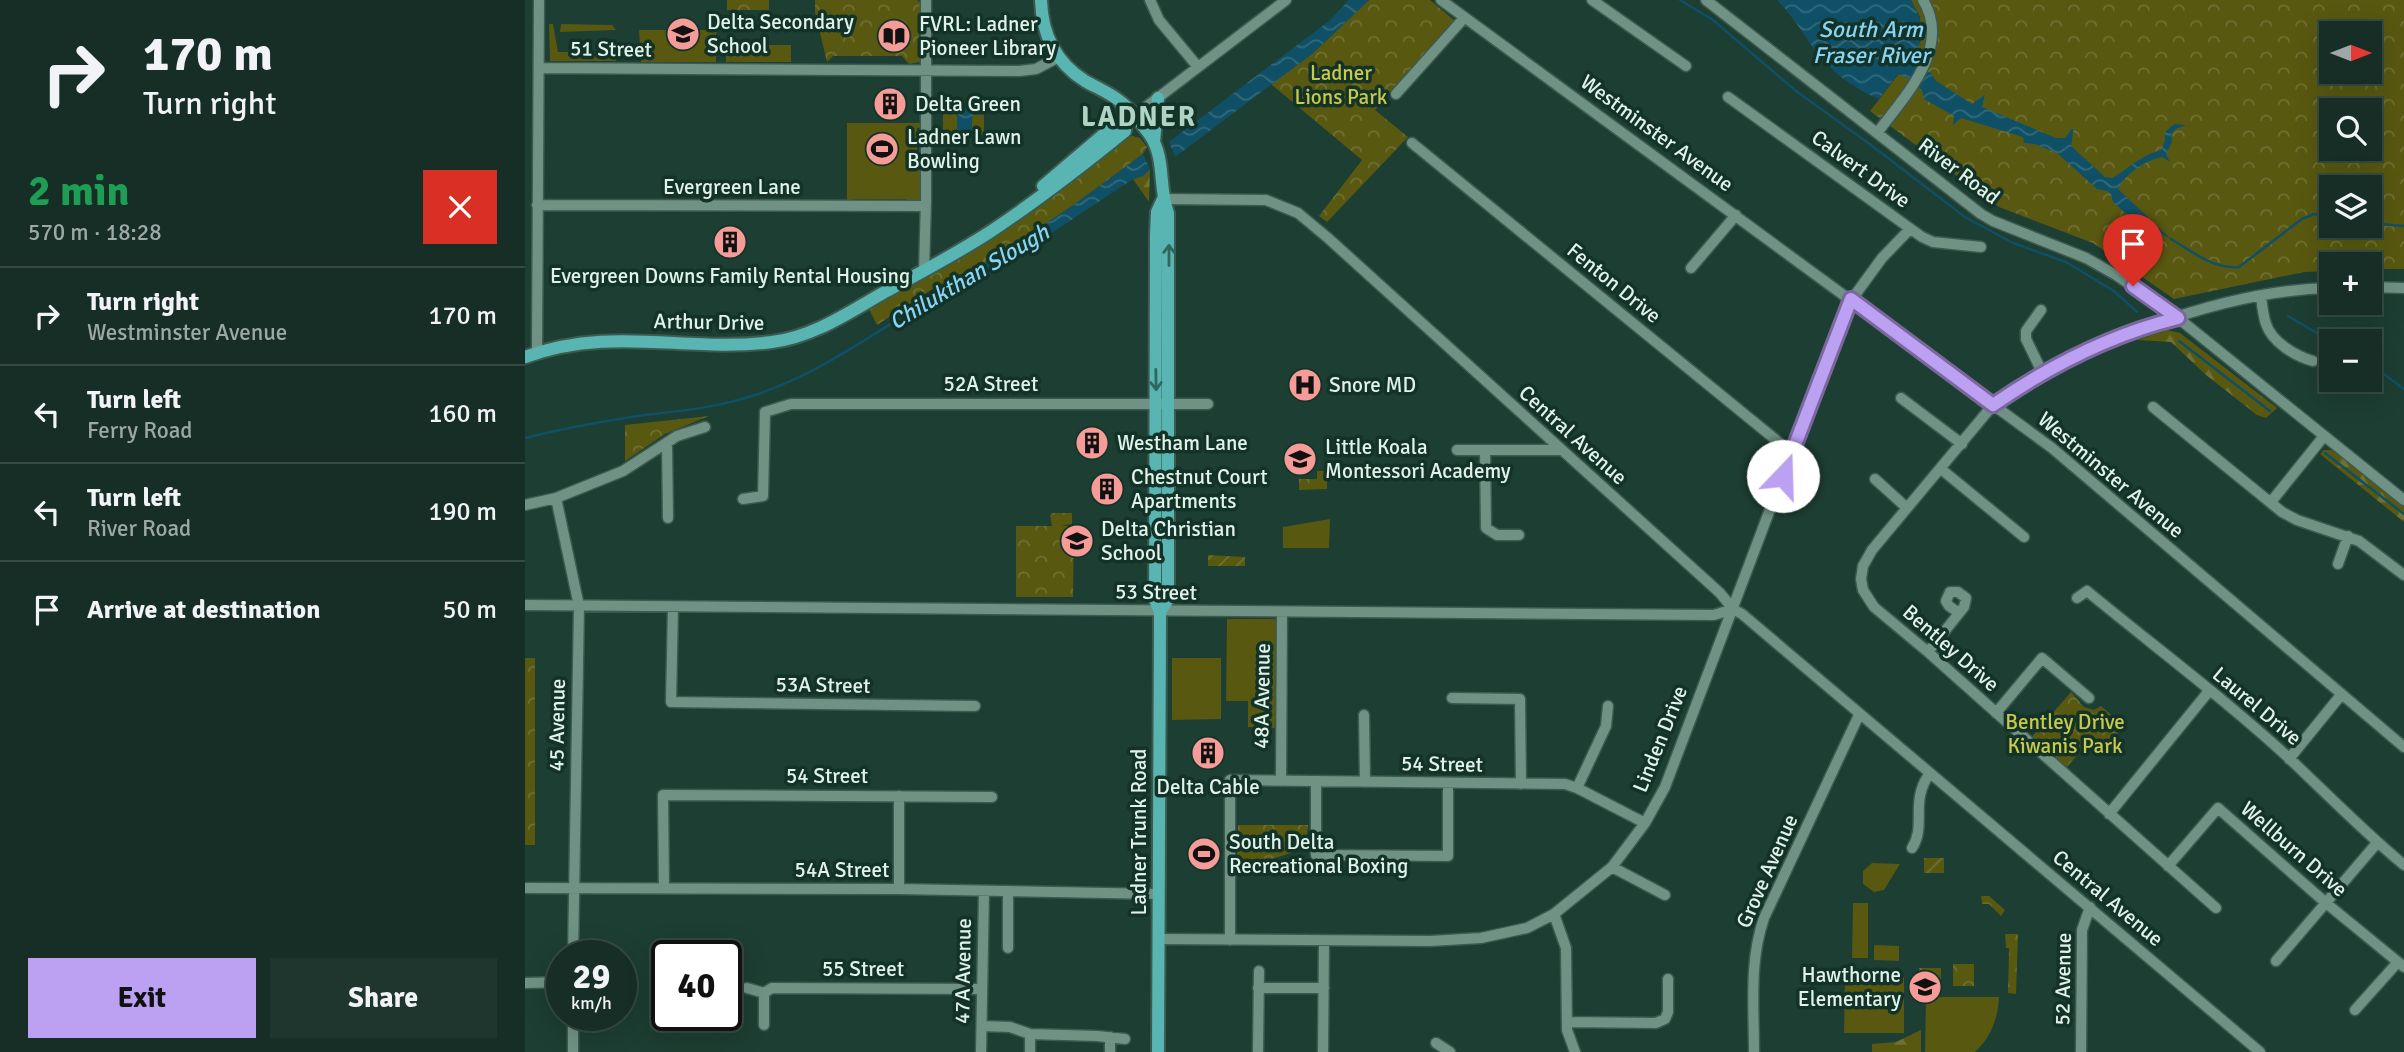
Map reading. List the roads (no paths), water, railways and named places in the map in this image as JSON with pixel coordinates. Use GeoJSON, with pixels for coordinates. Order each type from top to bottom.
{"type":"FeatureCollection","features":[{"type":"Feature","properties":{"kind":"main road"},"geometry":{"type":"LineString","coordinates":[[1041,0],[1045,27],[1058,58],[1074,73],[1121,102],[1130,120]]}},
{"type":"Feature","properties":{"kind":"main road"},"geometry":{"type":"LineString","coordinates":[[1154,143],[1158,98]]}},
{"type":"Feature","properties":{"kind":"main road","name":"Ladner Trunk Road"},"geometry":{"type":"LineString","coordinates":[[1130,120],[1154,143],[1161,163],[1163,183],[1163,199],[1157,212],[1156,236],[1162,404],[1155,600],[1160,612],[1158,1052]]}},
{"type":"Feature","properties":{"kind":"main road","name":"Arthur Drive"},"geometry":{"type":"LineString","coordinates":[[531,355],[576,343],[610,340],[750,344],[789,339],[824,326],[993,230],[1117,123],[1130,120]]}},
{"type":"Feature","properties":{"kind":"street"},"geometry":{"type":"LineString","coordinates":[[531,355],[537,205],[539,0]]}},
{"type":"Feature","properties":{"kind":"street"},"geometry":{"type":"LineString","coordinates":[[924,271],[926,0]]}},
{"type":"Feature","properties":{"kind":"street"},"geometry":{"type":"LineString","coordinates":[[1150,0],[1159,20],[1198,67]]}},
{"type":"Feature","properties":{"kind":"street"},"geometry":{"type":"LineString","coordinates":[[1130,120],[1286,0]]}},
{"type":"Feature","properties":{"kind":"street","name":"Westminster Avenue"},"geometry":{"type":"LineString","coordinates":[[1441,0],[2052,448],[2404,747]]}},
{"type":"Feature","properties":{"kind":"street"},"geometry":{"type":"LineString","coordinates":[[1454,10],[1462,0]]}},
{"type":"Feature","properties":{"kind":"street"},"geometry":{"type":"LineString","coordinates":[[1592,0],[1686,66]]}},
{"type":"Feature","properties":{"kind":"street","name":"River Road"},"geometry":{"type":"LineString","coordinates":[[1706,0],[1987,217],[2086,258],[2116,275],[2178,318],[2404,500]]}},
{"type":"Feature","properties":{"kind":"street"},"geometry":{"type":"LineString","coordinates":[[1877,133],[1930,55],[1934,36],[1933,24],[1923,0]]}},
{"type":"Feature","properties":{"kind":"street"},"geometry":{"type":"LineString","coordinates":[[1396,94],[1464,18]]}},
{"type":"Feature","properties":{"kind":"street","name":"51 Street"},"geometry":{"type":"LineString","coordinates":[[539,68],[1026,71],[1058,58]]}},
{"type":"Feature","properties":{"kind":"street","name":"Calvert Drive"},"geometry":{"type":"LineString","coordinates":[[1728,97],[1910,229],[1933,242],[1981,247]]}},
{"type":"Feature","properties":{"kind":"street","name":"Fenton Drive"},"geometry":{"type":"LineString","coordinates":[[1412,143],[1792,453]]}},
{"type":"Feature","properties":{"kind":"street","name":"Central Avenue"},"geometry":{"type":"LineString","coordinates":[[1163,199],[1266,200],[1298,213],[1720,593],[1733,609],[2260,1052]]}},
{"type":"Feature","properties":{"kind":"street","name":"Evergreen Lane"},"geometry":{"type":"LineString","coordinates":[[537,205],[926,206]]}},
{"type":"Feature","properties":{"kind":"street"},"geometry":{"type":"LineString","coordinates":[[1691,268],[1736,215]]}},
{"type":"Feature","properties":{"kind":"street","name":"Linden Drive"},"geometry":{"type":"LineString","coordinates":[[1158,939],[1324,942],[1481,938],[1527,928],[1553,914],[1612,867],[1645,823],[1665,788],[1851,299],[1882,258],[1910,229]]}},
{"type":"Feature","properties":{"kind":"street"},"geometry":{"type":"LineString","coordinates":[[2382,287],[2404,288]]}},
{"type":"Feature","properties":{"kind":"street","name":"Bentley Drive"},"geometry":{"type":"LineString","coordinates":[[2216,908],[1874,607],[1861,584],[1861,572],[1865,559],[1993,405],[2043,374],[2125,335],[2216,306],[2261,296],[2319,289]]}},
{"type":"Feature","properties":{"kind":"street"},"geometry":{"type":"LineString","coordinates":[[2261,296],[2270,333],[2299,357],[2313,361]]}},
{"type":"Feature","properties":{"kind":"street"},"geometry":{"type":"LineString","coordinates":[[2204,339],[2199,329],[2199,321],[2203,314],[2216,306]]}},
{"type":"Feature","properties":{"kind":"street"},"geometry":{"type":"LineString","coordinates":[[2041,310],[2026,331],[2026,338],[2043,374]]}},
{"type":"Feature","properties":{"kind":"street"},"geometry":{"type":"LineString","coordinates":[[1901,398],[1962,444]]}},
{"type":"Feature","properties":{"kind":"street","name":"52A Street"},"geometry":{"type":"LineString","coordinates":[[743,499],[763,496],[765,412],[791,404],[1208,404]]}},
{"type":"Feature","properties":{"kind":"street"},"geometry":{"type":"LineString","coordinates":[[2153,407],[2282,512],[2367,545],[2404,575]]}},
{"type":"Feature","properties":{"kind":"street"},"geometry":{"type":"LineString","coordinates":[[525,505],[557,498],[623,471],[677,436],[705,427]]}},
{"type":"Feature","properties":{"kind":"street"},"geometry":{"type":"LineString","coordinates":[[2271,502],[2324,436]]}},
{"type":"Feature","properties":{"kind":"street"},"geometry":{"type":"LineString","coordinates":[[667,444],[668,518]]}},
{"type":"Feature","properties":{"kind":"street"},"geometry":{"type":"LineString","coordinates":[[1457,450],[1561,450]]}},
{"type":"Feature","properties":{"kind":"street"},"geometry":{"type":"LineString","coordinates":[[1485,450],[1486,528],[1497,535],[1519,535]]}},
{"type":"Feature","properties":{"kind":"street"},"geometry":{"type":"LineString","coordinates":[[1941,469],[2024,537]]}},
{"type":"Feature","properties":{"kind":"street"},"geometry":{"type":"LineString","coordinates":[[1875,479],[1907,508]]}},
{"type":"Feature","properties":{"kind":"street","name":"45 Avenue"},"geometry":{"type":"LineString","coordinates":[[557,498],[579,606],[573,940]]}},
{"type":"Feature","properties":{"kind":"street"},"geometry":{"type":"LineString","coordinates":[[2338,564],[2348,536]]}},
{"type":"Feature","properties":{"kind":"street","name":"Laurel Drive"},"geometry":{"type":"LineString","coordinates":[[2077,598],[2087,592],[2209,691],[2290,759],[2377,843],[2404,865]]}},
{"type":"Feature","properties":{"kind":"street","name":"53 Street"},"geometry":{"type":"LineString","coordinates":[[525,605],[1714,615],[1733,609]]}},
{"type":"Feature","properties":{"kind":"street","name":"53A Street"},"geometry":{"type":"LineString","coordinates":[[673,607],[671,702],[975,706]]}},
{"type":"Feature","properties":{"kind":"street","name":"48A Avenue"},"geometry":{"type":"LineString","coordinates":[[1281,781],[1282,612]]}},
{"type":"Feature","properties":{"kind":"street"},"geometry":{"type":"LineString","coordinates":[[1928,652],[1959,613]]}},
{"type":"Feature","properties":{"kind":"street"},"geometry":{"type":"LineString","coordinates":[[1996,713],[2042,658],[2089,698]]}},
{"type":"Feature","properties":{"kind":"street"},"geometry":{"type":"LineString","coordinates":[[2109,814],[2209,691]]}},
{"type":"Feature","properties":{"kind":"street"},"geometry":{"type":"LineString","coordinates":[[2290,759],[2341,695]]}},
{"type":"Feature","properties":{"kind":"street"},"geometry":{"type":"LineString","coordinates":[[1452,698],[1520,699],[1521,784]]}},
{"type":"Feature","properties":{"kind":"street"},"geometry":{"type":"LineString","coordinates":[[1577,788],[1606,726],[1608,706]]}},
{"type":"Feature","properties":{"kind":"street","name":"Grove Avenue"},"geometry":{"type":"LineString","coordinates":[[1753,1052],[1754,958],[1757,939],[1764,918],[1860,715]]}},
{"type":"Feature","properties":{"kind":"street"},"geometry":{"type":"LineString","coordinates":[[1364,716],[1365,782]]}},
{"type":"Feature","properties":{"kind":"street"},"geometry":{"type":"LineString","coordinates":[[1912,848],[1918,838],[1919,790],[1930,773]]}},
{"type":"Feature","properties":{"kind":"street","name":"54 Street"},"geometry":{"type":"LineString","coordinates":[[1230,940],[1230,780],[1565,784],[1645,823]]}},
{"type":"Feature","properties":{"kind":"street"},"geometry":{"type":"LineString","coordinates":[[1316,781],[1315,855],[1448,856],[1448,783]]}},
{"type":"Feature","properties":{"kind":"street","name":"54 Street"},"geometry":{"type":"LineString","coordinates":[[664,888],[663,795],[992,797]]}},
{"type":"Feature","properties":{"kind":"street"},"geometry":{"type":"LineString","coordinates":[[899,796],[899,889]]}},
{"type":"Feature","properties":{"kind":"street","name":"Wellburn Drive"},"geometry":{"type":"LineString","coordinates":[[2168,866],[2218,808],[2326,903],[2401,964]]}},
{"type":"Feature","properties":{"kind":"street"},"geometry":{"type":"LineString","coordinates":[[2276,961],[2377,843]]}},
{"type":"Feature","properties":{"kind":"street"},"geometry":{"type":"LineString","coordinates":[[1612,867],[1665,895]]}},
{"type":"Feature","properties":{"kind":"street","name":"54A Street"},"geometry":{"type":"LineString","coordinates":[[525,888],[899,889],[1158,894]]}},
{"type":"Feature","properties":{"kind":"street","name":"47A Avenue"},"geometry":{"type":"LineString","coordinates":[[981,1052],[984,891]]}},
{"type":"Feature","properties":{"kind":"street"},"geometry":{"type":"LineString","coordinates":[[1008,891],[1008,948]]}},
{"type":"Feature","properties":{"kind":"street","name":"52 Avenue"},"geometry":{"type":"LineString","coordinates":[[2081,1052],[2082,930],[2090,908]]}},
{"type":"Feature","properties":{"kind":"street"},"geometry":{"type":"LineString","coordinates":[[1553,914],[1566,948],[1567,1030],[1575,1052]]}},
{"type":"Feature","properties":{"kind":"street"},"geometry":{"type":"LineString","coordinates":[[1323,1052],[1324,942]]}},
{"type":"Feature","properties":{"kind":"street"},"geometry":{"type":"LineString","coordinates":[[2355,1010],[2401,964]]}},
{"type":"Feature","properties":{"kind":"street"},"geometry":{"type":"LineString","coordinates":[[1258,1052],[1259,971]]}},
{"type":"Feature","properties":{"kind":"street"},"geometry":{"type":"LineString","coordinates":[[1567,1022],[1656,1023],[1665,1019],[1668,1012],[1668,979]]}},
{"type":"Feature","properties":{"kind":"street"},"geometry":{"type":"LineString","coordinates":[[525,983],[546,982]]}},
{"type":"Feature","properties":{"kind":"street","name":"55 Street"},"geometry":{"type":"LineString","coordinates":[[747,988],[764,993],[772,988],[982,989]]}},
{"type":"Feature","properties":{"kind":"street"},"geometry":{"type":"LineString","coordinates":[[1258,988],[1324,988]]}},
{"type":"Feature","properties":{"kind":"street"},"geometry":{"type":"LineString","coordinates":[[764,993],[764,1025]]}},
{"type":"Feature","properties":{"kind":"street"},"geometry":{"type":"LineString","coordinates":[[982,1026],[1010,1027],[1030,1034],[1125,1039]]}},
{"type":"Feature","properties":{"kind":"street"},"geometry":{"type":"LineString","coordinates":[[573,1031],[573,1052]]}},
{"type":"Feature","properties":{"kind":"street"},"geometry":{"type":"LineString","coordinates":[[1030,1034],[1030,1052]]}},
{"type":"Feature","properties":{"kind":"street"},"geometry":{"type":"LineString","coordinates":[[1110,1037],[1110,1052]]}},
{"type":"Feature","properties":{"kind":"street"},"geometry":{"type":"LineString","coordinates":[[1436,1043],[1450,1052]]}},
{"type":"Feature","properties":{"kind":"water"},"geometry":{"type":"Polygon","coordinates":[[[1349,0],[1369,0],[1312,54],[1175,157],[1169,142],[1329,21],[1349,0]]]}},
{"type":"Feature","properties":{"kind":"water","name":"South Arm Fraser River"},"geometry":{"type":"Polygon","coordinates":[[[1777,0],[1911,0],[1922,25],[1922,38],[1911,62],[1913,66],[1931,73],[1936,81],[1972,104],[1985,94],[1982,107],[2056,138],[2065,138],[2074,126],[2071,146],[2105,177],[2112,178],[2140,159],[2161,150],[2165,132],[2174,124],[2186,125],[2171,134],[2172,142],[2166,154],[2170,162],[2162,157],[2142,165],[2126,178],[2118,189],[2171,239],[2134,221],[2113,202],[2111,194],[2097,189],[2057,153],[2035,144],[2024,143],[2023,137],[1961,118],[1953,125],[1954,116],[1924,99],[1922,90],[1905,76],[1897,75],[1879,99],[1861,90],[1827,65],[1777,0]]]}},
{"type":"Feature","properties":{"kind":"water"},"geometry":{"type":"Polygon","coordinates":[[[957,103],[982,103],[982,115],[972,115],[972,131],[957,131],[957,103]]]}},
{"type":"Feature","properties":{"kind":"water"},"geometry":{"type":"Polygon","coordinates":[[[1143,154],[1150,169],[1143,176],[1133,179],[990,274],[984,264],[1075,204],[1143,154]]]}},
{"type":"Feature","properties":{"kind":"waterway"},"geometry":{"type":"LineString","coordinates":[[1680,0],[1713,20],[1796,91],[1965,217],[2013,243],[2066,262],[2114,291],[2137,312]]}},
{"type":"Feature","properties":{"kind":"waterway"},"geometry":{"type":"LineString","coordinates":[[2171,239],[2212,262],[2239,267],[2302,219],[2319,215]]}},
{"type":"Feature","properties":{"kind":"waterway"},"geometry":{"type":"LineString","coordinates":[[2382,224],[2404,226]]}},
{"type":"Feature","properties":{"kind":"waterway","name":"Chilukthan Slough"},"geometry":{"type":"LineString","coordinates":[[525,438],[600,422],[715,406],[755,395],[816,369],[988,268]]}},
{"type":"Feature","properties":{"kind":"waterway"},"geometry":{"type":"LineString","coordinates":[[2288,316],[2319,334]]}},
{"type":"Feature","properties":{"kind":"waterway"},"geometry":{"type":"LineString","coordinates":[[2179,341],[2270,411]]}},
{"type":"Feature","properties":{"kind":"waterway"},"geometry":{"type":"LineString","coordinates":[[2382,373],[2404,389]]}},
{"type":"Feature","properties":{"kind":"waterway"},"geometry":{"type":"LineString","coordinates":[[2325,453],[2404,514]]}},
{"type":"Feature","properties":{"kind":"place","name":"Delta Secondary School"},"geometry":{"type":"Point","coordinates":[683,34]}},
{"type":"Feature","properties":{"kind":"place","name":"FVRL: Ladner Pioneer Library"},"geometry":{"type":"Point","coordinates":[894,36]}},
{"type":"Feature","properties":{"kind":"place","name":"Delta Green"},"geometry":{"type":"Point","coordinates":[890,104]}},
{"type":"Feature","properties":{"kind":"place","name":"Ladner Lawn Bowling"},"geometry":{"type":"Point","coordinates":[882,149]}},
{"type":"Feature","properties":{"kind":"place","name":"Evergreen Downs Family Rental Housing"},"geometry":{"type":"Point","coordinates":[730,242]}},
{"type":"Feature","properties":{"kind":"place","name":"Snore MD"},"geometry":{"type":"Point","coordinates":[1305,385]}},
{"type":"Feature","properties":{"kind":"place","name":"Westham Lane"},"geometry":{"type":"Point","coordinates":[1092,443]}},
{"type":"Feature","properties":{"kind":"place","name":"Little Koala Montessori Academy"},"geometry":{"type":"Point","coordinates":[1300,459]}},
{"type":"Feature","properties":{"kind":"place","name":"Chestnut Court Apartments"},"geometry":{"type":"Point","coordinates":[1107,489]}},
{"type":"Feature","properties":{"kind":"place","name":"Delta Christian School"},"geometry":{"type":"Point","coordinates":[1077,541]}},
{"type":"Feature","properties":{"kind":"place","name":"Delta Cable"},"geometry":{"type":"Point","coordinates":[1208,753]}},
{"type":"Feature","properties":{"kind":"place","name":"South Delta Recreational Boxing"},"geometry":{"type":"Point","coordinates":[1204,854]}},
{"type":"Feature","properties":{"kind":"place","name":"Hawthorne Elementary"},"geometry":{"type":"Point","coordinates":[1925,987]}},
{"type":"Feature","properties":{"kind":"district","name":"LADNER"},"geometry":{"type":"Point","coordinates":[1139,117]}},
{"type":"Feature","properties":{"kind":"park label","name":"Ladner Lions Park"},"geometry":{"type":"Point","coordinates":[1341,85]}},
{"type":"Feature","properties":{"kind":"park label","name":"Bentley Drive Kiwanis Park"},"geometry":{"type":"Point","coordinates":[2065,734]}}]}
